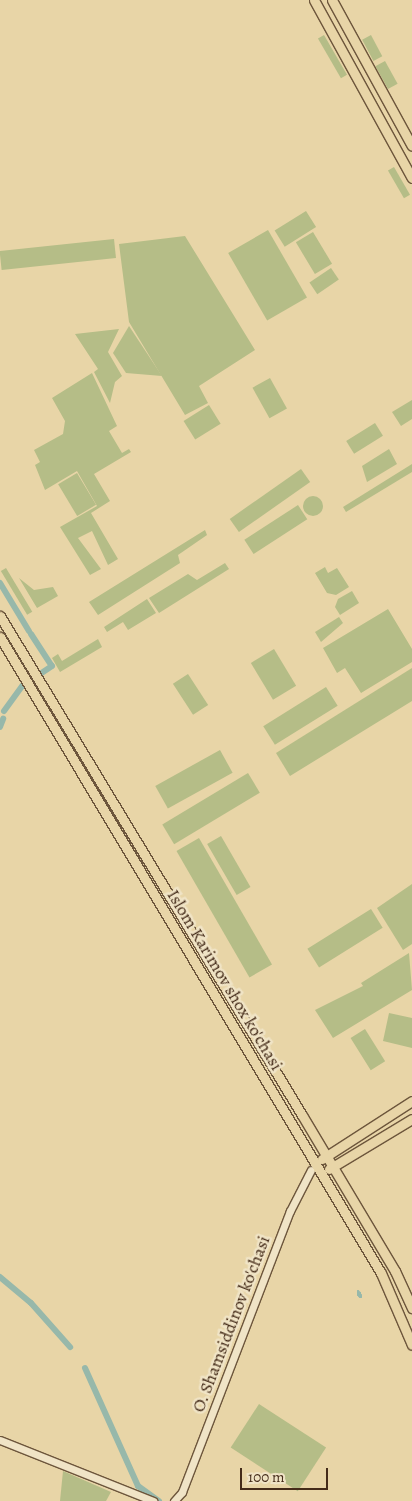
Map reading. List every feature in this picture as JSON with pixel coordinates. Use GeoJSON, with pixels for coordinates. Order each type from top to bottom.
{"type":"FeatureCollection","features":[{"type":"Feature","properties":{"kind":"main road"},"geometry":{"type":"LineString","coordinates":[[314,0],[412,178]]}},
{"type":"Feature","properties":{"kind":"main road"},"geometry":{"type":"LineString","coordinates":[[332,0],[412,146]]}},
{"type":"Feature","properties":{"kind":"main road"},"geometry":{"type":"LineString","coordinates":[[350,64],[362,71],[365,60]]}},
{"type":"Feature","properties":{"kind":"main road","name":"Islom Karimov shox ko'chasi"},"geometry":{"type":"LineString","coordinates":[[0,616],[395,1271],[412,1308]]}},
{"type":"Feature","properties":{"kind":"main road","name":"Islom Karimov shox ko'chasi"},"geometry":{"type":"LineString","coordinates":[[0,637],[323,1173],[381,1273],[412,1345]]}},
{"type":"Feature","properties":{"kind":"main road"},"geometry":{"type":"LineString","coordinates":[[314,1160],[412,1101]]}},
{"type":"Feature","properties":{"kind":"main road"},"geometry":{"type":"LineString","coordinates":[[323,1173],[412,1119]]}},
{"type":"Feature","properties":{"kind":"main road"},"geometry":{"type":"LineString","coordinates":[[323,1173],[325,1154]]}},
{"type":"Feature","properties":{"kind":"street","name":"O. Shamsiddinov ko'chasi"},"geometry":{"type":"LineString","coordinates":[[174,1501],[182,1492],[290,1211],[311,1170],[314,1160]]}},
{"type":"Feature","properties":{"kind":"street"},"geometry":{"type":"LineString","coordinates":[[311,1170],[323,1173]]}},
{"type":"Feature","properties":{"kind":"street"},"geometry":{"type":"LineString","coordinates":[[0,1440],[153,1501]]}},
{"type":"Feature","properties":{"kind":"green space"},"geometry":{"type":"Polygon","coordinates":[[[324,35],[347,75],[341,78],[318,38],[324,35]]]}},
{"type":"Feature","properties":{"kind":"green space"},"geometry":{"type":"Polygon","coordinates":[[[371,35],[382,56],[373,61],[362,40],[371,35]]]}},
{"type":"Feature","properties":{"kind":"green space"},"geometry":{"type":"Polygon","coordinates":[[[385,61],[398,84],[388,89],[375,66],[385,61]]]}},
{"type":"Feature","properties":{"kind":"green space"},"geometry":{"type":"Polygon","coordinates":[[[394,167],[410,195],[404,198],[388,170],[394,167]]]}},
{"type":"Feature","properties":{"kind":"green space"},"geometry":{"type":"Polygon","coordinates":[[[306,211],[316,227],[285,247],[275,231],[306,211]]]}},
{"type":"Feature","properties":{"kind":"green space"},"geometry":{"type":"Polygon","coordinates":[[[268,230],[307,298],[267,321],[228,253],[268,230]]]}},
{"type":"Feature","properties":{"kind":"green space"},"geometry":{"type":"Polygon","coordinates":[[[313,232],[332,264],[315,274],[296,242],[313,232]]]}},
{"type":"Feature","properties":{"kind":"green space"},"geometry":{"type":"Polygon","coordinates":[[[185,236],[255,350],[199,386],[208,403],[185,415],[129,322],[119,244],[185,236]]]}},
{"type":"Feature","properties":{"kind":"green space"},"geometry":{"type":"Polygon","coordinates":[[[114,239],[116,258],[2,270],[0,251],[114,239]]]}},
{"type":"Feature","properties":{"kind":"green space"},"geometry":{"type":"Polygon","coordinates":[[[331,268],[339,280],[317,294],[309,283],[331,268]]]}},
{"type":"Feature","properties":{"kind":"green space"},"geometry":{"type":"Polygon","coordinates":[[[129,326],[162,376],[126,373],[113,353],[129,326]]]}},
{"type":"Feature","properties":{"kind":"green space"},"geometry":{"type":"Polygon","coordinates":[[[119,329],[108,352],[122,376],[115,382],[110,403],[94,372],[98,369],[75,334],[119,329]]]}},
{"type":"Feature","properties":{"kind":"green space"},"geometry":{"type":"Polygon","coordinates":[[[92,373],[117,426],[109,431],[122,453],[129,449],[131,452],[94,474],[110,501],[91,513],[118,559],[108,565],[92,531],[78,538],[101,569],[90,575],[60,527],[97,506],[77,471],[45,490],[35,465],[40,462],[34,450],[63,434],[65,421],[52,398],[92,373]]]}},
{"type":"Feature","properties":{"kind":"green space"},"geometry":{"type":"Polygon","coordinates":[[[270,378],[287,409],[269,418],[253,388],[270,378]]]}},
{"type":"Feature","properties":{"kind":"green space"},"geometry":{"type":"Polygon","coordinates":[[[412,400],[412,419],[401,426],[392,412],[412,400]]]}},
{"type":"Feature","properties":{"kind":"green space"},"geometry":{"type":"Polygon","coordinates":[[[209,405],[221,424],[195,440],[184,421],[209,405]]]}},
{"type":"Feature","properties":{"kind":"green space"},"geometry":{"type":"Polygon","coordinates":[[[375,423],[383,436],[354,454],[346,441],[375,423]]]}},
{"type":"Feature","properties":{"kind":"green space"},"geometry":{"type":"Polygon","coordinates":[[[389,449],[397,464],[367,482],[362,466],[389,449]]]}},
{"type":"Feature","properties":{"kind":"green space"},"geometry":{"type":"Polygon","coordinates":[[[412,464],[412,472],[346,512],[343,507],[412,464]]]}},
{"type":"Feature","properties":{"kind":"green space"},"geometry":{"type":"Polygon","coordinates":[[[301,469],[310,482],[239,532],[230,519],[301,469]]]}},
{"type":"Feature","properties":{"kind":"green space"},"geometry":{"type":"Polygon","coordinates":[[[77,473],[96,505],[77,516],[58,484],[77,473]]]}},
{"type":"Feature","properties":{"kind":"green space"},"geometry":{"type":"Polygon","coordinates":[[[309,496],[317,496],[323,502],[323,510],[317,516],[309,516],[303,510],[303,502],[309,496]]]}},
{"type":"Feature","properties":{"kind":"green space"},"geometry":{"type":"Polygon","coordinates":[[[298,505],[307,519],[254,554],[244,540],[298,505]]]}},
{"type":"Feature","properties":{"kind":"green space"},"geometry":{"type":"Polygon","coordinates":[[[205,530],[207,535],[178,555],[180,563],[98,615],[89,602],[205,530]]]}},
{"type":"Feature","properties":{"kind":"green space"},"geometry":{"type":"Polygon","coordinates":[[[225,563],[229,569],[159,613],[149,598],[188,574],[197,580],[225,563]]]}},
{"type":"Feature","properties":{"kind":"green space"},"geometry":{"type":"Polygon","coordinates":[[[325,567],[328,573],[337,568],[349,587],[336,595],[327,593],[315,573],[325,567]]]}},
{"type":"Feature","properties":{"kind":"green space"},"geometry":{"type":"Polygon","coordinates":[[[6,568],[32,612],[27,615],[1,571],[6,568]]]}},
{"type":"Feature","properties":{"kind":"green space"},"geometry":{"type":"Polygon","coordinates":[[[19,578],[34,590],[53,587],[58,596],[37,608],[19,578]]]}},
{"type":"Feature","properties":{"kind":"green space"},"geometry":{"type":"Polygon","coordinates":[[[352,591],[359,603],[340,615],[335,607],[338,599],[352,591]]]}},
{"type":"Feature","properties":{"kind":"green space"},"geometry":{"type":"Polygon","coordinates":[[[147,599],[156,613],[128,630],[123,622],[107,632],[104,627],[147,599]]]}},
{"type":"Feature","properties":{"kind":"green space"},"geometry":{"type":"Polygon","coordinates":[[[388,609],[412,649],[412,662],[361,693],[345,668],[337,673],[323,648],[388,609]]]}},
{"type":"Feature","properties":{"kind":"green space"},"geometry":{"type":"Polygon","coordinates":[[[339,617],[343,623],[321,642],[315,632],[339,617]]]}},
{"type":"Feature","properties":{"kind":"green space"},"geometry":{"type":"Polygon","coordinates":[[[98,639],[102,647],[60,672],[52,658],[58,654],[62,661],[98,639]]]}},
{"type":"Feature","properties":{"kind":"green space"},"geometry":{"type":"Polygon","coordinates":[[[274,649],[296,686],[273,700],[251,663],[274,649]]]}},
{"type":"Feature","properties":{"kind":"green space"},"geometry":{"type":"Polygon","coordinates":[[[412,668],[412,701],[290,776],[276,753],[412,668]]]}},
{"type":"Feature","properties":{"kind":"green space"},"geometry":{"type":"Polygon","coordinates":[[[188,674],[208,705],[193,715],[173,684],[188,674]]]}},
{"type":"Feature","properties":{"kind":"green space"},"geometry":{"type":"Polygon","coordinates":[[[326,687],[338,706],[275,745],[263,726],[326,687]]]}},
{"type":"Feature","properties":{"kind":"green space"},"geometry":{"type":"Polygon","coordinates":[[[220,750],[233,773],[168,809],[155,786],[220,750]]]}},
{"type":"Feature","properties":{"kind":"green space"},"geometry":{"type":"Polygon","coordinates":[[[248,773],[260,793],[174,844],[162,825],[248,773]]]}},
{"type":"Feature","properties":{"kind":"green space"},"geometry":{"type":"Polygon","coordinates":[[[221,836],[250,887],[237,895],[207,844],[221,836]]]}},
{"type":"Feature","properties":{"kind":"green space"},"geometry":{"type":"Polygon","coordinates":[[[199,838],[272,964],[249,977],[176,851],[199,838]]]}},
{"type":"Feature","properties":{"kind":"green space"},"geometry":{"type":"Polygon","coordinates":[[[412,884],[412,944],[403,950],[377,908],[412,884]]]}},
{"type":"Feature","properties":{"kind":"green space"},"geometry":{"type":"Polygon","coordinates":[[[371,909],[383,928],[319,967],[307,949],[371,909]]]}},
{"type":"Feature","properties":{"kind":"green space"},"geometry":{"type":"Polygon","coordinates":[[[409,953],[412,990],[333,1038],[315,1010],[363,986],[361,983],[409,953]]]}},
{"type":"Feature","properties":{"kind":"green space"},"geometry":{"type":"Polygon","coordinates":[[[389,1013],[412,1018],[412,1048],[383,1041],[389,1013]]]}},
{"type":"Feature","properties":{"kind":"green space"},"geometry":{"type":"Polygon","coordinates":[[[365,1029],[385,1061],[371,1070],[351,1038],[365,1029]]]}},
{"type":"Feature","properties":{"kind":"green space"},"geometry":{"type":"Polygon","coordinates":[[[259,1404],[326,1448],[298,1491],[231,1448],[259,1404]]]}},
{"type":"Feature","properties":{"kind":"green space"},"geometry":{"type":"Polygon","coordinates":[[[63,1471],[111,1492],[106,1501],[60,1501],[63,1471]]]}},
{"type":"Feature","properties":{"kind":"waterway"},"geometry":{"type":"LineString","coordinates":[[0,583],[29,631]]}},
{"type":"Feature","properties":{"kind":"waterway"},"geometry":{"type":"LineString","coordinates":[[31,634],[52,666],[40,674]]}},
{"type":"Feature","properties":{"kind":"waterway"},"geometry":{"type":"LineString","coordinates":[[4,711],[24,683]]}},
{"type":"Feature","properties":{"kind":"waterway"},"geometry":{"type":"LineString","coordinates":[[0,727],[3,719]]}},
{"type":"Feature","properties":{"kind":"waterway"},"geometry":{"type":"LineString","coordinates":[[0,1277],[31,1303],[70,1347]]}},
{"type":"Feature","properties":{"kind":"waterway"},"geometry":{"type":"LineString","coordinates":[[358,1291],[360,1293],[358,1293],[358,1291]]}},
{"type":"Feature","properties":{"kind":"waterway"},"geometry":{"type":"LineString","coordinates":[[360,1293],[360,1295],[358,1295],[358,1294],[360,1293]]}},
{"type":"Feature","properties":{"kind":"waterway"},"geometry":{"type":"LineString","coordinates":[[361,1295],[361,1297],[360,1297],[359,1296],[361,1295]]}},
{"type":"Feature","properties":{"kind":"waterway"},"geometry":{"type":"LineString","coordinates":[[85,1368],[138,1486],[159,1501]]}}]}
